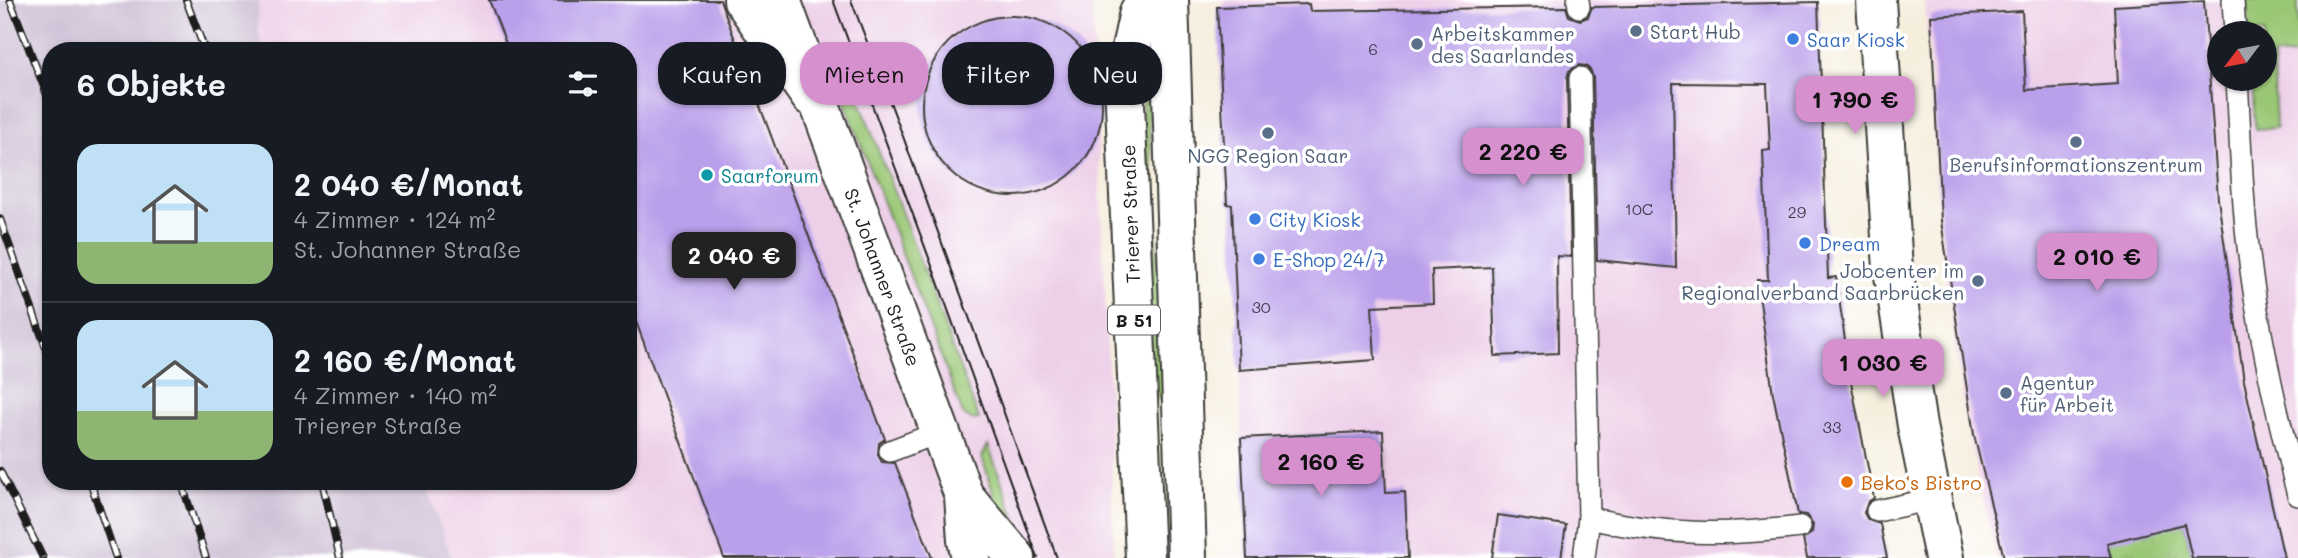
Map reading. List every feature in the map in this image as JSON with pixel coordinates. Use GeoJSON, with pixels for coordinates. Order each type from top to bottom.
{"type":"FeatureCollection","features":[{"type":"Feature","properties":{"kind":"main road"},"geometry":{"type":"LineString","coordinates":[[743,0],[825,118]]}},
{"type":"Feature","properties":{"kind":"main road","name":"St. Johanner Straße"},"geometry":{"type":"LineString","coordinates":[[781,0],[964,496],[971,558]]}},
{"type":"Feature","properties":{"kind":"main road","name":"Trierer Straße"},"geometry":{"type":"LineString","coordinates":[[1146,558],[1124,81],[1139,12],[1148,0]]}},
{"type":"Feature","properties":{"kind":"main road","name":"B 51"},"geometry":{"type":"LineString","coordinates":[[1169,0],[1187,558]]}},
{"type":"Feature","properties":{"kind":"main road"},"geometry":{"type":"LineString","coordinates":[[1876,0],[1893,269],[1917,426],[1944,558]]}},
{"type":"Feature","properties":{"kind":"main road"},"geometry":{"type":"LineString","coordinates":[[964,496],[988,549],[995,558]]}},
{"type":"Feature","properties":{"kind":"main road"},"geometry":{"type":"LineString","coordinates":[[964,496],[1016,558]]}},
{"type":"Feature","properties":{"kind":"lane"},"geometry":{"type":"LineString","coordinates":[[2233,0],[2234,21]]}},
{"type":"Feature","properties":{"kind":"lane"},"geometry":{"type":"LineString","coordinates":[[1580,78],[1589,518],[1584,558]]}},
{"type":"Feature","properties":{"kind":"lane"},"geometry":{"type":"LineString","coordinates":[[2238,91],[2245,215],[2252,274],[2271,387],[2298,495]]}},
{"type":"Feature","properties":{"kind":"lane"},"geometry":{"type":"LineString","coordinates":[[890,451],[940,432]]}},
{"type":"Feature","properties":{"kind":"lane"},"geometry":{"type":"LineString","coordinates":[[1877,511],[1932,499]]}},
{"type":"Feature","properties":{"kind":"lane"},"geometry":{"type":"LineString","coordinates":[[1589,518],[1628,527],[1677,533],[1761,532],[1800,527]]}},
{"type":"Feature","properties":{"kind":"shaded area"},"geometry":{"type":"Polygon","coordinates":[[[0,0],[259,0],[258,32],[262,42],[42,42],[42,490],[427,490],[452,558],[0,558],[0,0]]]}},
{"type":"Feature","properties":{"kind":"shaded area"},"geometry":{"type":"Polygon","coordinates":[[[259,0],[1092,0],[1094,42],[1068,42],[1068,105],[1097,105],[1114,552],[1101,558],[452,558],[427,490],[637,490],[637,42],[262,42],[258,32],[259,0]]]}},
{"type":"Feature","properties":{"kind":"shaded area"},"geometry":{"type":"Polygon","coordinates":[[[1223,0],[1818,0],[1828,277],[1836,277],[1851,382],[1887,558],[1247,558],[1223,0]]]}},
{"type":"Feature","properties":{"kind":"shaded area"},"geometry":{"type":"Polygon","coordinates":[[[1925,0],[2298,0],[2298,558],[1997,558],[1965,420],[1939,220],[1925,0]]]}},
{"type":"Feature","properties":{"kind":"green space"},"geometry":{"type":"Polygon","coordinates":[[[2247,0],[2298,0],[2298,55],[2277,56],[2277,21],[2248,21],[2247,0]]]}},
{"type":"Feature","properties":{"kind":"green space"},"geometry":{"type":"Polygon","coordinates":[[[2253,91],[2274,91],[2276,128],[2255,129],[2253,91]]]}},
{"type":"Feature","properties":{"kind":"green space"},"geometry":{"type":"Polygon","coordinates":[[[846,105],[861,105],[979,419],[971,420],[963,414],[846,105]]]}},
{"type":"Feature","properties":{"kind":"green space"},"geometry":{"type":"Polygon","coordinates":[[[1142,105],[1148,105],[1165,403],[1159,399],[1152,387],[1142,105]]]}},
{"type":"Feature","properties":{"kind":"green space"},"geometry":{"type":"Polygon","coordinates":[[[2159,411],[2192,558],[2111,558],[2107,543],[2159,411]]]}},
{"type":"Feature","properties":{"kind":"green space"},"geometry":{"type":"Polygon","coordinates":[[[988,445],[1028,553],[997,505],[982,457],[988,445]]]}},
{"type":"Feature","properties":{"kind":"building","name":"Saarforum"},"geometry":{"type":"Polygon","coordinates":[[[489,0],[720,0],[736,42],[658,42],[658,105],[759,105],[885,439],[879,443],[878,455],[882,462],[895,463],[932,558],[724,558],[637,324],[637,42],[505,42],[489,0]]]}},
{"type":"Feature","properties":{"kind":"building"},"geometry":{"type":"Polygon","coordinates":[[[2204,1],[2207,91],[2210,91],[2218,199],[2244,381],[2284,558],[2192,558],[2184,524],[2107,543],[2111,558],[2004,558],[1974,435],[1941,221],[1931,16],[2022,11],[2026,90],[2118,84],[2114,6],[2204,1]]]}},
{"type":"Feature","properties":{"kind":"building"},"geometry":{"type":"Polygon","coordinates":[[[1818,2],[1828,278],[1836,277],[1851,382],[1874,498],[1868,502],[1864,513],[1868,520],[1880,524],[1887,558],[1807,558],[1803,539],[1812,533],[1813,525],[1806,515],[1798,514],[1773,394],[1757,280],[1768,280],[1763,151],[1770,150],[1767,84],[1673,83],[1676,268],[1597,260],[1593,78],[1586,66],[1579,65],[1569,71],[1571,257],[1557,256],[1558,353],[1495,356],[1492,267],[1432,270],[1433,303],[1372,306],[1375,360],[1239,370],[1232,205],[1227,204],[1217,7],[1309,4],[1310,11],[1566,7],[1569,16],[1580,20],[1588,17],[1592,7],[1818,2]]]}},
{"type":"Feature","properties":{"kind":"building"},"geometry":{"type":"Polygon","coordinates":[[[1012,16],[1046,23],[1074,42],[1068,42],[1068,105],[1102,105],[1095,140],[1075,169],[1046,189],[1012,196],[978,189],[949,169],[929,140],[922,106],[928,105],[928,75],[942,51],[942,105],[1054,105],[1054,42],[950,42],[978,23],[1012,16]]]}},
{"type":"Feature","properties":{"kind":"building"},"geometry":{"type":"Polygon","coordinates":[[[1383,431],[1386,493],[1405,492],[1408,558],[1247,558],[1241,438],[1383,431]]]}},
{"type":"Feature","properties":{"kind":"building"},"geometry":{"type":"Polygon","coordinates":[[[1498,515],[1566,525],[1561,558],[1492,558],[1498,515]]]}},
{"type":"Feature","properties":{"kind":"tram line"},"geometry":{"type":"LineString","coordinates":[[833,0],[1038,558]]}},
{"type":"Feature","properties":{"kind":"tram line"},"geometry":{"type":"LineString","coordinates":[[851,0],[1057,558]]}},
{"type":"Feature","properties":{"kind":"railway"},"geometry":{"type":"LineString","coordinates":[[10,0],[42,82]]}},
{"type":"Feature","properties":{"kind":"railway"},"geometry":{"type":"LineString","coordinates":[[186,0],[202,42]]}},
{"type":"Feature","properties":{"kind":"railway"},"geometry":{"type":"LineString","coordinates":[[0,219],[42,337]]}},
{"type":"Feature","properties":{"kind":"railway"},"geometry":{"type":"LineString","coordinates":[[0,471],[43,558]]}},
{"type":"Feature","properties":{"kind":"railway"},"geometry":{"type":"LineString","coordinates":[[93,490],[116,558]]}},
{"type":"Feature","properties":{"kind":"railway"},"geometry":{"type":"LineString","coordinates":[[184,490],[206,558]]}},
{"type":"Feature","properties":{"kind":"railway"},"geometry":{"type":"LineString","coordinates":[[324,490],[340,558]]}},
{"type":"Feature","properties":{"kind":"place","name":"Start Hub"},"geometry":{"type":"Point","coordinates":[1636,31]}},
{"type":"Feature","properties":{"kind":"place","name":"Saar Kiosk"},"geometry":{"type":"Point","coordinates":[1793,39]}},
{"type":"Feature","properties":{"kind":"place","name":"Arbeitskammer des Saarlandes"},"geometry":{"type":"Point","coordinates":[1417,44]}},
{"type":"Feature","properties":{"kind":"place","name":"NGG Region Saar"},"geometry":{"type":"Point","coordinates":[1268,133]}},
{"type":"Feature","properties":{"kind":"place","name":"Berufsinformationszentrum"},"geometry":{"type":"Point","coordinates":[2076,142]}},
{"type":"Feature","properties":{"kind":"place","name":"Saarforum"},"geometry":{"type":"Point","coordinates":[707,175]}},
{"type":"Feature","properties":{"kind":"place","name":"City Kiosk"},"geometry":{"type":"Point","coordinates":[1255,219]}},
{"type":"Feature","properties":{"kind":"place","name":"Dream"},"geometry":{"type":"Point","coordinates":[1805,243]}},
{"type":"Feature","properties":{"kind":"place","name":"E-Shop 24/7"},"geometry":{"type":"Point","coordinates":[1259,259]}},
{"type":"Feature","properties":{"kind":"place","name":"Jobcenter im Regionalverband Saarbrücken"},"geometry":{"type":"Point","coordinates":[1978,281]}},
{"type":"Feature","properties":{"kind":"place","name":"Agentur für Arbeit"},"geometry":{"type":"Point","coordinates":[2006,393]}},
{"type":"Feature","properties":{"kind":"place","name":"Beko's Bistro"},"geometry":{"type":"Point","coordinates":[1847,482]}}]}
